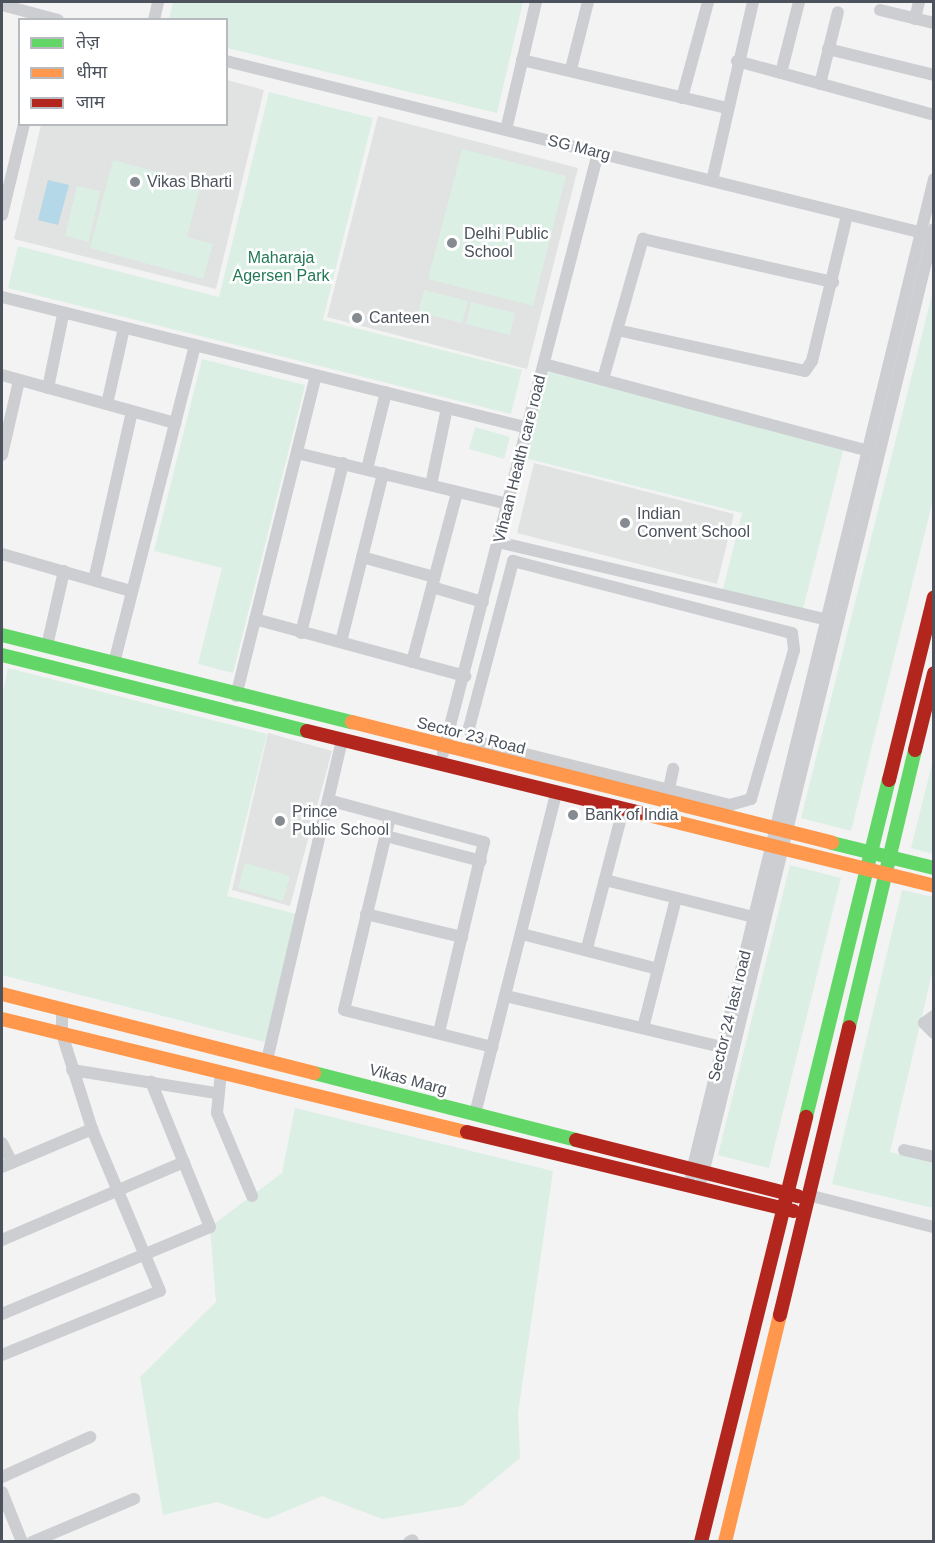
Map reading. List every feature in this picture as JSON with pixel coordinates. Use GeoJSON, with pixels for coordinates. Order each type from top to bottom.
{"type":"FeatureCollection","features":[{"type":"Feature","properties":{"kind":"street"},"geometry":{"type":"LineString","coordinates":[[154,18],[158,2]]}},
{"type":"Feature","properties":{"kind":"street"},"geometry":{"type":"LineString","coordinates":[[506,130],[536,2]]}},
{"type":"Feature","properties":{"kind":"street"},"geometry":{"type":"LineString","coordinates":[[571,69],[588,2]]}},
{"type":"Feature","properties":{"kind":"street"},"geometry":{"type":"LineString","coordinates":[[682,98],[708,2]]}},
{"type":"Feature","properties":{"kind":"street"},"geometry":{"type":"LineString","coordinates":[[712,181],[726,108],[753,2]]}},
{"type":"Feature","properties":{"kind":"street"},"geometry":{"type":"LineString","coordinates":[[781,73],[799,2]]}},
{"type":"Feature","properties":{"kind":"street"},"geometry":{"type":"LineString","coordinates":[[915,19],[919,2]]}},
{"type":"Feature","properties":{"kind":"street"},"geometry":{"type":"LineString","coordinates":[[2,5],[50,18]]}},
{"type":"Feature","properties":{"kind":"street"},"geometry":{"type":"LineString","coordinates":[[880,10],[933,23]]}},
{"type":"Feature","properties":{"kind":"street"},"geometry":{"type":"LineString","coordinates":[[820,84],[838,12]]}},
{"type":"Feature","properties":{"kind":"street"},"geometry":{"type":"LineString","coordinates":[[828,49],[933,75]]}},
{"type":"Feature","properties":{"kind":"street"},"geometry":{"type":"LineString","coordinates":[[522,60],[571,69],[726,108]]}},
{"type":"Feature","properties":{"kind":"street","name":"SG Marg"},"geometry":{"type":"LineString","coordinates":[[228,61],[847,215],[929,232]]}},
{"type":"Feature","properties":{"kind":"street"},"geometry":{"type":"LineString","coordinates":[[737,61],[933,115]]}},
{"type":"Feature","properties":{"kind":"street"},"geometry":{"type":"LineString","coordinates":[[2,215],[24,126]]}},
{"type":"Feature","properties":{"kind":"street","name":"Vihaan Health care road"},"geometry":{"type":"LineString","coordinates":[[441,765],[444,746],[465,676],[598,153]]}},
{"type":"Feature","properties":{"kind":"street"},"geometry":{"type":"LineString","coordinates":[[777,848],[929,232],[933,179]]}},
{"type":"Feature","properties":{"kind":"street"},"geometry":{"type":"LineString","coordinates":[[617,330],[799,373],[812,361],[833,282],[847,215]]}},
{"type":"Feature","properties":{"kind":"street"},"geometry":{"type":"LineString","coordinates":[[603,379],[639,243],[648,238],[833,282]]}},
{"type":"Feature","properties":{"kind":"street"},"geometry":{"type":"LineString","coordinates":[[2,297],[63,315],[195,345],[528,428]]}},
{"type":"Feature","properties":{"kind":"street"},"geometry":{"type":"LineString","coordinates":[[48,388],[63,315]]}},
{"type":"Feature","properties":{"kind":"street"},"geometry":{"type":"LineString","coordinates":[[107,404],[124,328]]}},
{"type":"Feature","properties":{"kind":"street"},"geometry":{"type":"LineString","coordinates":[[114,663],[195,345]]}},
{"type":"Feature","properties":{"kind":"street"},"geometry":{"type":"LineString","coordinates":[[544,363],[873,452]]}},
{"type":"Feature","properties":{"kind":"street"},"geometry":{"type":"LineString","coordinates":[[2,375],[175,423]]}},
{"type":"Feature","properties":{"kind":"street"},"geometry":{"type":"LineString","coordinates":[[236,696],[316,376]]}},
{"type":"Feature","properties":{"kind":"street"},"geometry":{"type":"LineString","coordinates":[[2,455],[19,381]]}},
{"type":"Feature","properties":{"kind":"street"},"geometry":{"type":"LineString","coordinates":[[367,469],[386,392]]}},
{"type":"Feature","properties":{"kind":"street"},"geometry":{"type":"LineString","coordinates":[[431,485],[447,408]]}},
{"type":"Feature","properties":{"kind":"street"},"geometry":{"type":"LineString","coordinates":[[94,580],[132,411]]}},
{"type":"Feature","properties":{"kind":"street"},"geometry":{"type":"LineString","coordinates":[[297,453],[508,504]]}},
{"type":"Feature","properties":{"kind":"street"},"geometry":{"type":"LineString","coordinates":[[301,633],[342,463]]}},
{"type":"Feature","properties":{"kind":"street"},"geometry":{"type":"LineString","coordinates":[[341,642],[383,473]]}},
{"type":"Feature","properties":{"kind":"street"},"geometry":{"type":"LineString","coordinates":[[412,662],[457,493]]}},
{"type":"Feature","properties":{"kind":"street"},"geometry":{"type":"LineString","coordinates":[[498,542],[832,621]]}},
{"type":"Feature","properties":{"kind":"street"},"geometry":{"type":"LineString","coordinates":[[2,554],[131,591]]}},
{"type":"Feature","properties":{"kind":"street"},"geometry":{"type":"LineString","coordinates":[[362,557],[483,602]]}},
{"type":"Feature","properties":{"kind":"street"},"geometry":{"type":"LineString","coordinates":[[513,561],[792,633],[794,650],[751,799],[730,805],[668,796],[474,741],[469,728],[513,561]]}},
{"type":"Feature","properties":{"kind":"street"},"geometry":{"type":"LineString","coordinates":[[47,646],[64,571]]}},
{"type":"Feature","properties":{"kind":"street"},"geometry":{"type":"LineString","coordinates":[[701,1542],[933,597]]}},
{"type":"Feature","properties":{"kind":"street"},"geometry":{"type":"LineString","coordinates":[[255,620],[465,676]]}},
{"type":"Feature","properties":{"kind":"street","name":"Sector 23 Road"},"geometry":{"type":"LineString","coordinates":[[2,635],[236,696],[444,746],[668,796],[781,830],[933,868]]}},
{"type":"Feature","properties":{"kind":"street"},"geometry":{"type":"LineString","coordinates":[[2,655],[933,886]]}},
{"type":"Feature","properties":{"kind":"street"},"geometry":{"type":"LineString","coordinates":[[725,1542],[933,672]]}},
{"type":"Feature","properties":{"kind":"street"},"geometry":{"type":"LineString","coordinates":[[267,1060],[342,740]]}},
{"type":"Feature","properties":{"kind":"street"},"geometry":{"type":"LineString","coordinates":[[668,796],[673,769]]}},
{"type":"Feature","properties":{"kind":"street"},"geometry":{"type":"LineString","coordinates":[[475,1114],[489,1046],[506,996],[556,793]]}},
{"type":"Feature","properties":{"kind":"street"},"geometry":{"type":"LineString","coordinates":[[328,800],[479,838],[485,846],[439,1034]]}},
{"type":"Feature","properties":{"kind":"street"},"geometry":{"type":"LineString","coordinates":[[587,948],[623,810]]}},
{"type":"Feature","properties":{"kind":"street"},"geometry":{"type":"LineString","coordinates":[[390,817],[344,1010],[489,1046]]}},
{"type":"Feature","properties":{"kind":"street"},"geometry":{"type":"LineString","coordinates":[[386,836],[481,861]]}},
{"type":"Feature","properties":{"kind":"street","name":"Sector 24 last road"},"geometry":{"type":"LineString","coordinates":[[698,1171],[722,1047],[753,917],[777,848]]}},
{"type":"Feature","properties":{"kind":"street","name":"Sector 24 last road"},"geometry":{"type":"LineString","coordinates":[[694,1187],[777,848]]}},
{"type":"Feature","properties":{"kind":"street"},"geometry":{"type":"LineString","coordinates":[[605,880],[753,917]]}},
{"type":"Feature","properties":{"kind":"street"},"geometry":{"type":"LineString","coordinates":[[643,1028],[676,899]]}},
{"type":"Feature","properties":{"kind":"street"},"geometry":{"type":"LineString","coordinates":[[366,914],[462,937]]}},
{"type":"Feature","properties":{"kind":"street"},"geometry":{"type":"LineString","coordinates":[[522,934],[587,948],[658,969]]}},
{"type":"Feature","properties":{"kind":"street","name":"Vikas Marg"},"geometry":{"type":"LineString","coordinates":[[2,994],[787,1194],[807,1196]]}},
{"type":"Feature","properties":{"kind":"street"},"geometry":{"type":"LineString","coordinates":[[506,996],[722,1047]]}},
{"type":"Feature","properties":{"kind":"street"},"geometry":{"type":"LineString","coordinates":[[2,1355],[160,1291],[92,1129],[62,1034],[62,1009]]}},
{"type":"Feature","properties":{"kind":"street"},"geometry":{"type":"LineString","coordinates":[[933,1016],[924,1023],[933,1033]]}},
{"type":"Feature","properties":{"kind":"street"},"geometry":{"type":"LineString","coordinates":[[2,1019],[803,1214]]}},
{"type":"Feature","properties":{"kind":"street"},"geometry":{"type":"LineString","coordinates":[[72,1070],[216,1093]]}},
{"type":"Feature","properties":{"kind":"street"},"geometry":{"type":"LineString","coordinates":[[221,1072],[216,1093],[217,1113],[252,1196]]}},
{"type":"Feature","properties":{"kind":"street"},"geometry":{"type":"LineString","coordinates":[[2,1314],[210,1227],[151,1082]]}},
{"type":"Feature","properties":{"kind":"street"},"geometry":{"type":"LineString","coordinates":[[2,1143],[7,1165],[92,1129]]}},
{"type":"Feature","properties":{"kind":"street"},"geometry":{"type":"LineString","coordinates":[[904,1150],[933,1157]]}},
{"type":"Feature","properties":{"kind":"street"},"geometry":{"type":"LineString","coordinates":[[2,1240],[184,1162]]}},
{"type":"Feature","properties":{"kind":"street"},"geometry":{"type":"LineString","coordinates":[[807,1196],[933,1227]]}},
{"type":"Feature","properties":{"kind":"street"},"geometry":{"type":"LineString","coordinates":[[2,1477],[90,1437]]}},
{"type":"Feature","properties":{"kind":"street"},"geometry":{"type":"LineString","coordinates":[[2,1492],[22,1542]]}},
{"type":"Feature","properties":{"kind":"street"},"geometry":{"type":"LineString","coordinates":[[32,1542],[134,1499]]}},
{"type":"Feature","properties":{"kind":"shaded area","name":"Vikas Bharti"},"geometry":{"type":"Polygon","coordinates":[[[228,80],[264,90],[216,289],[14,239],[41,126],[228,126],[228,80]]]}},
{"type":"Feature","properties":{"kind":"shaded area","name":"Delhi Public School"},"geometry":{"type":"Polygon","coordinates":[[[378,116],[578,168],[527,369],[327,317],[378,116]]]}},
{"type":"Feature","properties":{"kind":"shaded area","name":"Indian Convent School"},"geometry":{"type":"Polygon","coordinates":[[[534,463],[734,514],[717,584],[517,533],[534,463]]]}},
{"type":"Feature","properties":{"kind":"shaded area","name":"Prince Public School"},"geometry":{"type":"Polygon","coordinates":[[[268,733],[332,751],[290,906],[232,890],[268,733]]]}},
{"type":"Feature","properties":{"kind":"green space"},"geometry":{"type":"Polygon","coordinates":[[[173,2],[523,2],[497,113],[228,48],[228,18],[169,18],[173,2]]]}},
{"type":"Feature","properties":{"kind":"green space","name":"Maharaja Agersen Park"},"geometry":{"type":"Polygon","coordinates":[[[269,92],[373,118],[323,320],[522,370],[511,414],[8,288],[18,246],[219,297],[269,92]]]}},
{"type":"Feature","properties":{"kind":"green space"},"geometry":{"type":"Polygon","coordinates":[[[462,149],[566,176],[533,306],[428,279],[462,149]]]}},
{"type":"Feature","properties":{"kind":"green space"},"geometry":{"type":"Polygon","coordinates":[[[113,160],[201,184],[187,237],[213,244],[203,279],[90,248],[113,160]]]}},
{"type":"Feature","properties":{"kind":"green space"},"geometry":{"type":"Polygon","coordinates":[[[77,186],[100,191],[89,242],[65,236],[77,186]]]}},
{"type":"Feature","properties":{"kind":"green space"},"geometry":{"type":"Polygon","coordinates":[[[424,290],[468,301],[462,323],[418,312],[424,290]]]}},
{"type":"Feature","properties":{"kind":"green space"},"geometry":{"type":"Polygon","coordinates":[[[933,291],[933,500],[851,831],[801,818],[933,291]]]}},
{"type":"Feature","properties":{"kind":"green space"},"geometry":{"type":"Polygon","coordinates":[[[471,302],[515,313],[510,335],[466,324],[471,302]]]}},
{"type":"Feature","properties":{"kind":"green space"},"geometry":{"type":"Polygon","coordinates":[[[202,359],[305,385],[233,673],[198,664],[222,568],[154,551],[202,359]]]}},
{"type":"Feature","properties":{"kind":"green space"},"geometry":{"type":"Polygon","coordinates":[[[543,370],[844,447],[802,613],[722,593],[742,513],[521,457],[543,370]]]}},
{"type":"Feature","properties":{"kind":"green space"},"geometry":{"type":"Polygon","coordinates":[[[475,427],[510,437],[504,459],[469,449],[475,427]]]}},
{"type":"Feature","properties":{"kind":"green space"},"geometry":{"type":"Polygon","coordinates":[[[8,668],[267,734],[227,896],[296,914],[265,1042],[2,975],[2,696],[8,668]]]}},
{"type":"Feature","properties":{"kind":"green space"},"geometry":{"type":"Polygon","coordinates":[[[933,760],[933,854],[911,848],[933,760]]]}},
{"type":"Feature","properties":{"kind":"green space"},"geometry":{"type":"Polygon","coordinates":[[[245,863],[290,876],[283,901],[238,888],[245,863]]]}},
{"type":"Feature","properties":{"kind":"green space"},"geometry":{"type":"Polygon","coordinates":[[[790,865],[841,878],[769,1168],[718,1155],[790,865]]]}},
{"type":"Feature","properties":{"kind":"green space"},"geometry":{"type":"Polygon","coordinates":[[[902,890],[933,897],[933,969],[890,1152],[933,1163],[933,1208],[832,1184],[902,890]]]}},
{"type":"Feature","properties":{"kind":"green space"},"geometry":{"type":"Polygon","coordinates":[[[295,1108],[553,1171],[518,1413],[520,1458],[462,1506],[382,1519],[322,1496],[267,1519],[217,1502],[163,1515],[140,1377],[216,1302],[210,1227],[282,1173],[295,1108]]]}},
{"type":"Feature","properties":{"kind":"water"},"geometry":{"type":"Polygon","coordinates":[[[48,180],[69,185],[58,225],[38,220],[48,180]]]}},
{"type":"Feature","properties":{"kind":"traffic: fast"},"geometry":{"type":"LineString","coordinates":[[2,635],[352,722]]}},
{"type":"Feature","properties":{"kind":"traffic: fast"},"geometry":{"type":"LineString","coordinates":[[2,655],[307,731]]}},
{"type":"Feature","properties":{"kind":"traffic: fast"},"geometry":{"type":"LineString","coordinates":[[849,1027],[915,750]]}},
{"type":"Feature","properties":{"kind":"traffic: fast"},"geometry":{"type":"LineString","coordinates":[[806,1117],[889,780]]}},
{"type":"Feature","properties":{"kind":"traffic: fast"},"geometry":{"type":"LineString","coordinates":[[832,843],[934,868]]}},
{"type":"Feature","properties":{"kind":"traffic: fast"},"geometry":{"type":"LineString","coordinates":[[314,1073],[576,1140]]}},
{"type":"Feature","properties":{"kind":"traffic: slow"},"geometry":{"type":"LineString","coordinates":[[352,722],[832,843]]}},
{"type":"Feature","properties":{"kind":"traffic: slow"},"geometry":{"type":"LineString","coordinates":[[640,813],[934,886]]}},
{"type":"Feature","properties":{"kind":"traffic: slow"},"geometry":{"type":"LineString","coordinates":[[2,994],[314,1073]]}},
{"type":"Feature","properties":{"kind":"traffic: slow"},"geometry":{"type":"LineString","coordinates":[[2,1019],[467,1132]]}},
{"type":"Feature","properties":{"kind":"traffic: slow"},"geometry":{"type":"LineString","coordinates":[[725,1542],[780,1315]]}},
{"type":"Feature","properties":{"kind":"traffic: jam"},"geometry":{"type":"LineString","coordinates":[[889,780],[934,597]]}},
{"type":"Feature","properties":{"kind":"traffic: jam"},"geometry":{"type":"LineString","coordinates":[[915,750],[934,673]]}},
{"type":"Feature","properties":{"kind":"traffic: jam"},"geometry":{"type":"LineString","coordinates":[[307,731],[640,813]]}},
{"type":"Feature","properties":{"kind":"traffic: jam"},"geometry":{"type":"LineString","coordinates":[[780,1315],[849,1027]]}},
{"type":"Feature","properties":{"kind":"traffic: jam"},"geometry":{"type":"LineString","coordinates":[[701,1542],[806,1117]]}},
{"type":"Feature","properties":{"kind":"traffic: jam"},"geometry":{"type":"LineString","coordinates":[[467,1132],[794,1211]]}},
{"type":"Feature","properties":{"kind":"traffic: jam"},"geometry":{"type":"LineString","coordinates":[[576,1140],[798,1196]]}},
{"type":"Feature","properties":{"kind":"place","name":"Vikas Bharti"},"geometry":{"type":"Point","coordinates":[135,182]}},
{"type":"Feature","properties":{"kind":"place","name":"Delhi Public School"},"geometry":{"type":"Point","coordinates":[452,243]}},
{"type":"Feature","properties":{"kind":"place","name":"Canteen"},"geometry":{"type":"Point","coordinates":[357,318]}},
{"type":"Feature","properties":{"kind":"place","name":"Indian Convent School"},"geometry":{"type":"Point","coordinates":[625,523]}},
{"type":"Feature","properties":{"kind":"place","name":"Bank of India"},"geometry":{"type":"Point","coordinates":[573,815]}},
{"type":"Feature","properties":{"kind":"place","name":"Prince Public School"},"geometry":{"type":"Point","coordinates":[280,821]}}]}
